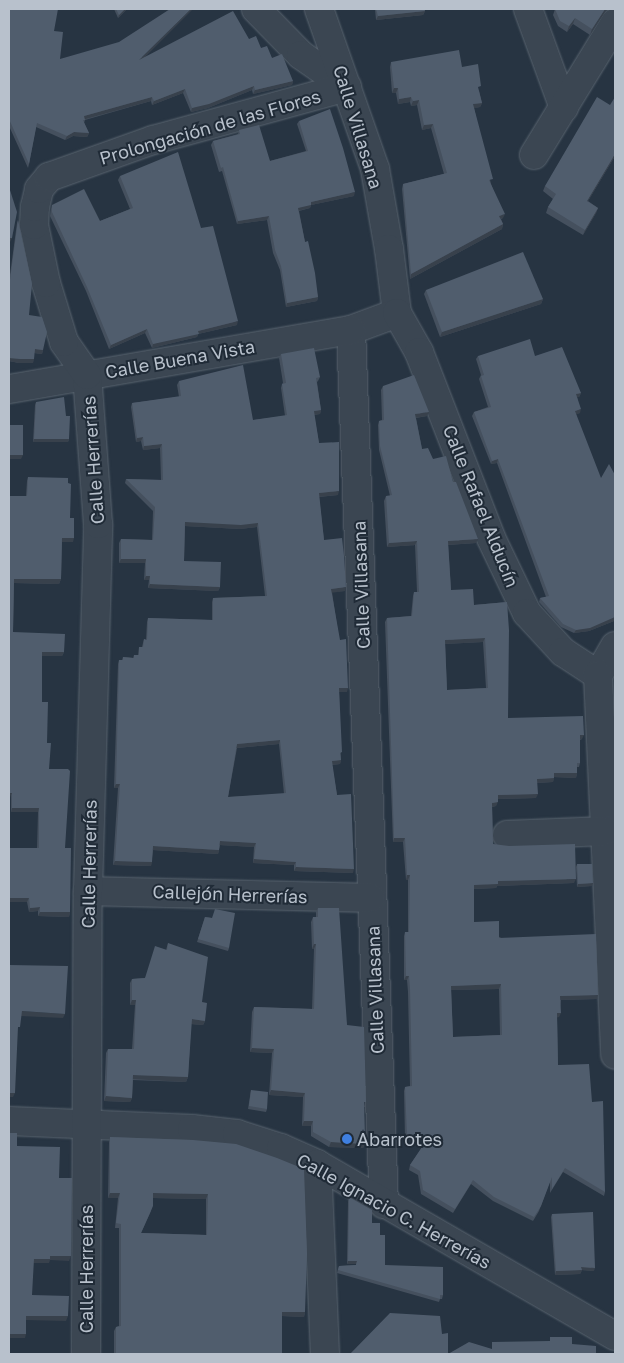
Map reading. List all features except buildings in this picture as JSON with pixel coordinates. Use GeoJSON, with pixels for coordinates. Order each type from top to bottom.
{"type":"FeatureCollection","features":[{"type":"Feature","properties":{"kind":"street"},"geometry":{"type":"LineString","coordinates":[[256,9],[301,55],[347,87]]}},
{"type":"Feature","properties":{"kind":"street","name":"Calle Villasana"},"geometry":{"type":"LineString","coordinates":[[319,9],[375,169],[390,249],[397,313]]}},
{"type":"Feature","properties":{"kind":"street"},"geometry":{"type":"LineString","coordinates":[[528,9],[564,108]]}},
{"type":"Feature","properties":{"kind":"street"},"geometry":{"type":"LineString","coordinates":[[534,155],[615,23]]}},
{"type":"Feature","properties":{"kind":"street","name":"Prolongación de las Flores"},"geometry":{"type":"LineString","coordinates":[[87,375],[64,342],[46,283],[34,225],[39,189],[49,177],[153,140],[347,87]]}},
{"type":"Feature","properties":{"kind":"street"},"geometry":{"type":"LineString","coordinates":[[351,330],[397,313]]}},
{"type":"Feature","properties":{"kind":"street","name":"Calle Rafael Alducín"},"geometry":{"type":"LineString","coordinates":[[397,313],[419,352],[492,538],[527,613],[563,652],[598,675]]}},
{"type":"Feature","properties":{"kind":"street","name":"Calle Villasana"},"geometry":{"type":"LineString","coordinates":[[351,330],[384,1204]]}},
{"type":"Feature","properties":{"kind":"street","name":"Calle Buena Vista"},"geometry":{"type":"LineString","coordinates":[[9,389],[351,330]]}},
{"type":"Feature","properties":{"kind":"street","name":"Calle Herrerías"},"geometry":{"type":"LineString","coordinates":[[86,1354],[88,891],[98,524],[87,375]]}},
{"type":"Feature","properties":{"kind":"street"},"geometry":{"type":"LineString","coordinates":[[615,646],[598,675],[615,1055]]}},
{"type":"Feature","properties":{"kind":"street"},"geometry":{"type":"LineString","coordinates":[[507,835],[605,831]]}},
{"type":"Feature","properties":{"kind":"street","name":"Callejón Herrerías"},"geometry":{"type":"LineString","coordinates":[[88,891],[371,898]]}},
{"type":"Feature","properties":{"kind":"street","name":"Calle Ignacio C. Herrerías"},"geometry":{"type":"LineString","coordinates":[[9,1121],[86,1123],[237,1134],[280,1148],[316,1164],[615,1336]]}},
{"type":"Feature","properties":{"kind":"street"},"geometry":{"type":"LineString","coordinates":[[316,1164],[325,1354]]}},
{"type":"Feature","properties":{"kind":"place","name":"Abarrotes"},"geometry":{"type":"Point","coordinates":[347,1139]}}]}
